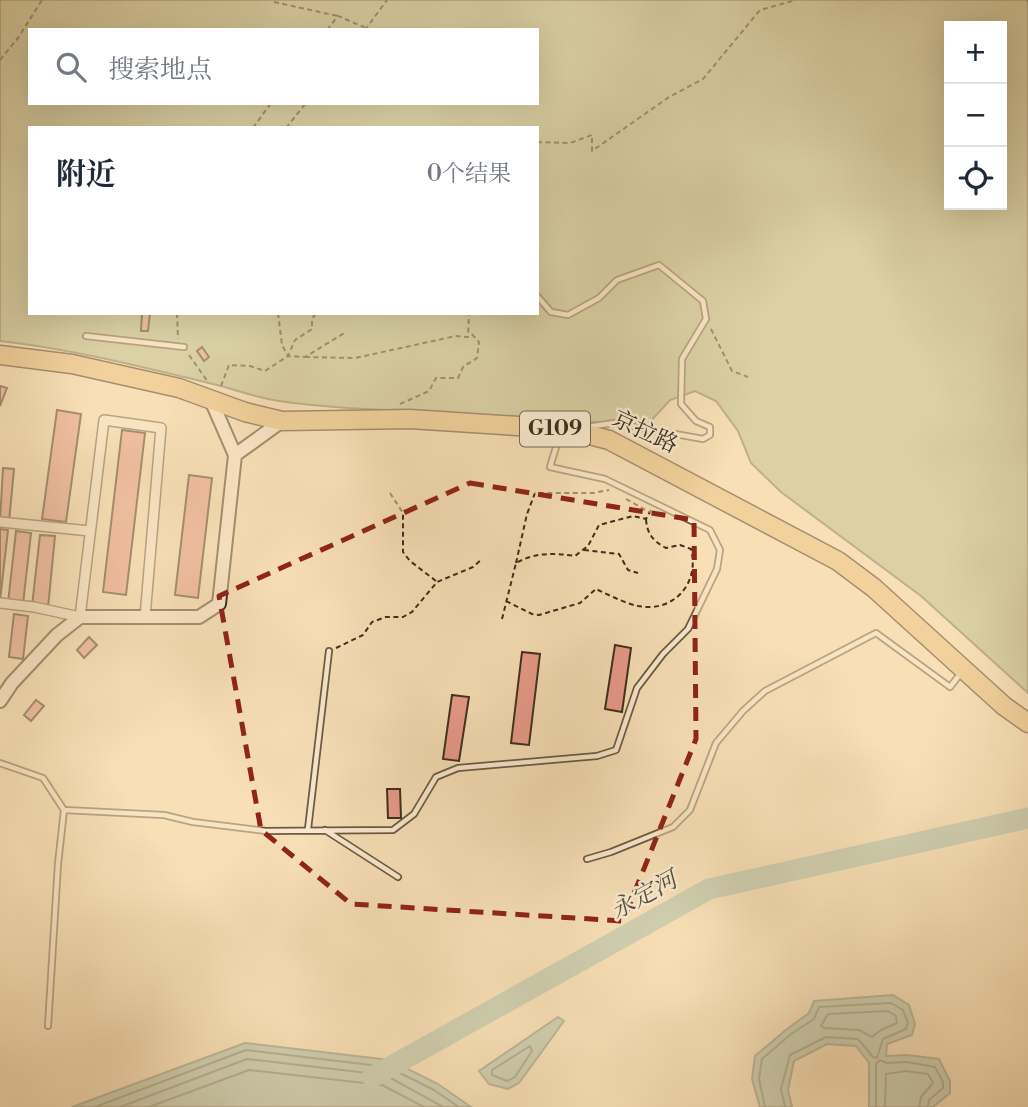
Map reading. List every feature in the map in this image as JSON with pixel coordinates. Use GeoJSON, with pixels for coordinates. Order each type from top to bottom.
{"type":"FeatureCollection","features":[{"type":"Feature","properties":{"kind":"highway","name":"京拉路"},"geometry":{"type":"LineString","coordinates":[[0,355],[72,364],[179,388],[282,421],[410,419],[561,430],[609,440],[838,561],[874,587],[1004,706],[1028,723]]}},
{"type":"Feature","properties":{"kind":"street"},"geometry":{"type":"LineString","coordinates":[[0,603],[80,617],[199,617],[219,604],[235,455],[216,402]]}},
{"type":"Feature","properties":{"kind":"street"},"geometry":{"type":"LineString","coordinates":[[0,701],[12,682],[57,635],[80,617],[104,420],[161,428],[145,617]]}},
{"type":"Feature","properties":{"kind":"street"},"geometry":{"type":"LineString","coordinates":[[235,455],[282,421]]}},
{"type":"Feature","properties":{"kind":"street"},"geometry":{"type":"LineString","coordinates":[[0,522],[90,531]]}},
{"type":"Feature","properties":{"kind":"lane"},"geometry":{"type":"LineString","coordinates":[[539,298],[551,312],[568,315],[599,298],[617,280],[659,265],[703,302],[706,319],[682,359],[681,404],[696,421],[710,427],[710,435],[703,439],[614,424],[588,426],[582,433]]}},
{"type":"Feature","properties":{"kind":"lane"},"geometry":{"type":"LineString","coordinates":[[86,336],[184,347]]}},
{"type":"Feature","properties":{"kind":"lane"},"geometry":{"type":"LineString","coordinates":[[64,810],[164,815],[193,822],[265,831],[393,830],[414,814],[436,777],[458,768],[597,756],[616,750],[637,688],[663,654],[688,629],[717,569],[720,550],[710,530],[656,503],[605,479],[550,467],[561,430]]}},
{"type":"Feature","properties":{"kind":"lane"},"geometry":{"type":"LineString","coordinates":[[587,859],[673,827],[690,810],[716,743],[743,711],[765,691],[876,634],[950,687],[964,669]]}},
{"type":"Feature","properties":{"kind":"lane"},"geometry":{"type":"LineString","coordinates":[[308,829],[329,651]]}},
{"type":"Feature","properties":{"kind":"lane"},"geometry":{"type":"LineString","coordinates":[[0,763],[43,778],[64,810],[48,1026]]}},
{"type":"Feature","properties":{"kind":"lane"},"geometry":{"type":"LineString","coordinates":[[324,830],[398,877]]}},
{"type":"Feature","properties":{"kind":"path"},"geometry":{"type":"LineString","coordinates":[[0,60],[18,38],[42,0]]}},
{"type":"Feature","properties":{"kind":"path"},"geometry":{"type":"LineString","coordinates":[[367,28],[387,0]]}},
{"type":"Feature","properties":{"kind":"path"},"geometry":{"type":"LineString","coordinates":[[539,142],[570,142],[592,135],[592,151],[669,97],[703,79],[760,10],[796,0]]}},
{"type":"Feature","properties":{"kind":"path"},"geometry":{"type":"LineString","coordinates":[[274,2],[338,16],[364,28]]}},
{"type":"Feature","properties":{"kind":"path"},"geometry":{"type":"LineString","coordinates":[[329,28],[338,16]]}},
{"type":"Feature","properties":{"kind":"path"},"geometry":{"type":"LineString","coordinates":[[254,126],[270,105]]}},
{"type":"Feature","properties":{"kind":"path"},"geometry":{"type":"LineString","coordinates":[[288,126],[304,105]]}},
{"type":"Feature","properties":{"kind":"path"},"geometry":{"type":"LineString","coordinates":[[177,315],[177,338],[216,402]]}},
{"type":"Feature","properties":{"kind":"path"},"geometry":{"type":"LineString","coordinates":[[278,315],[282,345],[288,356]]}},
{"type":"Feature","properties":{"kind":"path"},"geometry":{"type":"LineString","coordinates":[[216,402],[229,365],[250,366],[265,371],[288,356],[295,340],[312,329],[315,315]]}},
{"type":"Feature","properties":{"kind":"path"},"geometry":{"type":"LineString","coordinates":[[288,356],[355,358],[456,336],[468,337],[469,315]]}},
{"type":"Feature","properties":{"kind":"path"},"geometry":{"type":"LineString","coordinates":[[706,319],[732,370],[748,377]]}},
{"type":"Feature","properties":{"kind":"path"},"geometry":{"type":"LineString","coordinates":[[396,407],[429,391],[436,378],[458,378],[463,367],[477,358],[479,342],[468,330]]}},
{"type":"Feature","properties":{"kind":"path"},"geometry":{"type":"LineString","coordinates":[[305,357],[346,332]]}},
{"type":"Feature","properties":{"kind":"path"},"geometry":{"type":"LineString","coordinates":[[502,619],[527,514],[535,493],[593,493],[609,490]]}},
{"type":"Feature","properties":{"kind":"path"},"geometry":{"type":"LineString","coordinates":[[390,493],[403,513],[403,552],[410,561],[437,582]]}},
{"type":"Feature","properties":{"kind":"path"},"geometry":{"type":"LineString","coordinates":[[619,495],[650,512]]}},
{"type":"Feature","properties":{"kind":"path"},"geometry":{"type":"LineString","coordinates":[[506,601],[539,615],[580,603],[596,589],[638,606],[656,606],[676,600],[690,583],[695,563],[691,549],[680,545],[666,548],[657,544],[647,532],[646,519],[656,503]]}},
{"type":"Feature","properties":{"kind":"path"},"geometry":{"type":"LineString","coordinates":[[516,563],[551,552],[575,556],[588,546],[599,525],[633,516],[646,519]]}},
{"type":"Feature","properties":{"kind":"path"},"geometry":{"type":"LineString","coordinates":[[583,550],[619,554],[628,570],[638,573]]}},
{"type":"Feature","properties":{"kind":"path"},"geometry":{"type":"LineString","coordinates":[[329,651],[363,635],[372,622],[386,617],[403,617],[412,612],[437,582],[474,567],[481,560]]}},
{"type":"Feature","properties":{"kind":"highlighted area"},"geometry":{"type":"Polygon","coordinates":[[[470,483],[694,520],[696,739],[623,921],[351,904],[261,830],[219,596],[470,483]]]}},
{"type":"Feature","properties":{"kind":"shaded area"},"geometry":{"type":"Polygon","coordinates":[[[0,0],[1028,0],[1028,693],[921,596],[781,492],[751,463],[738,431],[716,401],[695,391],[670,400],[649,423],[582,421],[350,408],[271,400],[107,359],[0,341],[0,0]]]}},
{"type":"Feature","properties":{"kind":"water"},"geometry":{"type":"Polygon","coordinates":[[[893,995],[909,1005],[915,1024],[912,1035],[887,1044],[886,1056],[907,1055],[939,1059],[950,1081],[950,1093],[933,1107],[869,1107],[869,1063],[856,1046],[827,1044],[794,1061],[788,1090],[792,1107],[760,1107],[752,1079],[755,1056],[809,1013],[814,1001],[893,995]]]}},
{"type":"Feature","properties":{"kind":"water"},"geometry":{"type":"Polygon","coordinates":[[[558,1017],[564,1021],[519,1083],[508,1089],[489,1084],[479,1071],[558,1017]]]}},
{"type":"Feature","properties":{"kind":"water"},"geometry":{"type":"Polygon","coordinates":[[[245,1043],[390,1060],[438,1084],[471,1107],[72,1107],[245,1043]]]}},
{"type":"Feature","properties":{"kind":"building"},"geometry":{"type":"Polygon","coordinates":[[[142,315],[150,315],[148,331],[141,331],[142,315]]]}},
{"type":"Feature","properties":{"kind":"building"},"geometry":{"type":"Polygon","coordinates":[[[202,347],[209,357],[204,361],[197,351],[202,347]]]}},
{"type":"Feature","properties":{"kind":"building"},"geometry":{"type":"Polygon","coordinates":[[[0,386],[7,388],[0,406],[0,386]]]}},
{"type":"Feature","properties":{"kind":"building"},"geometry":{"type":"Polygon","coordinates":[[[57,410],[81,414],[66,522],[42,519],[57,410]]]}},
{"type":"Feature","properties":{"kind":"building"},"geometry":{"type":"Polygon","coordinates":[[[122,430],[145,433],[126,595],[103,592],[122,430]]]}},
{"type":"Feature","properties":{"kind":"building"},"geometry":{"type":"Polygon","coordinates":[[[3,468],[14,469],[9,522],[0,521],[3,468]]]}},
{"type":"Feature","properties":{"kind":"building"},"geometry":{"type":"Polygon","coordinates":[[[189,475],[212,478],[198,598],[175,595],[189,475]]]}},
{"type":"Feature","properties":{"kind":"building"},"geometry":{"type":"Polygon","coordinates":[[[0,529],[8,530],[0,601],[0,529]]]}},
{"type":"Feature","properties":{"kind":"building"},"geometry":{"type":"Polygon","coordinates":[[[16,531],[31,533],[23,604],[8,603],[16,531]]]}},
{"type":"Feature","properties":{"kind":"building"},"geometry":{"type":"Polygon","coordinates":[[[40,535],[55,536],[48,608],[32,606],[40,535]]]}},
{"type":"Feature","properties":{"kind":"building"},"geometry":{"type":"Polygon","coordinates":[[[14,614],[28,616],[23,659],[9,657],[14,614]]]}},
{"type":"Feature","properties":{"kind":"building"},"geometry":{"type":"Polygon","coordinates":[[[89,637],[97,645],[84,658],[77,650],[89,637]]]}},
{"type":"Feature","properties":{"kind":"building"},"geometry":{"type":"Polygon","coordinates":[[[615,645],[631,648],[622,712],[605,709],[615,645]]]}},
{"type":"Feature","properties":{"kind":"building"},"geometry":{"type":"Polygon","coordinates":[[[522,652],[540,654],[529,745],[511,743],[522,652]]]}},
{"type":"Feature","properties":{"kind":"building"},"geometry":{"type":"Polygon","coordinates":[[[452,695],[469,697],[459,761],[443,759],[452,695]]]}},
{"type":"Feature","properties":{"kind":"building"},"geometry":{"type":"Polygon","coordinates":[[[36,700],[44,706],[31,721],[24,715],[36,700]]]}},
{"type":"Feature","properties":{"kind":"building"},"geometry":{"type":"Polygon","coordinates":[[[387,789],[400,789],[401,818],[388,818],[387,789]]]}},
{"type":"Feature","properties":{"kind":"waterway","name":"永定河"},"geometry":{"type":"LineString","coordinates":[[372,1077],[709,889],[1028,818]]}}]}
